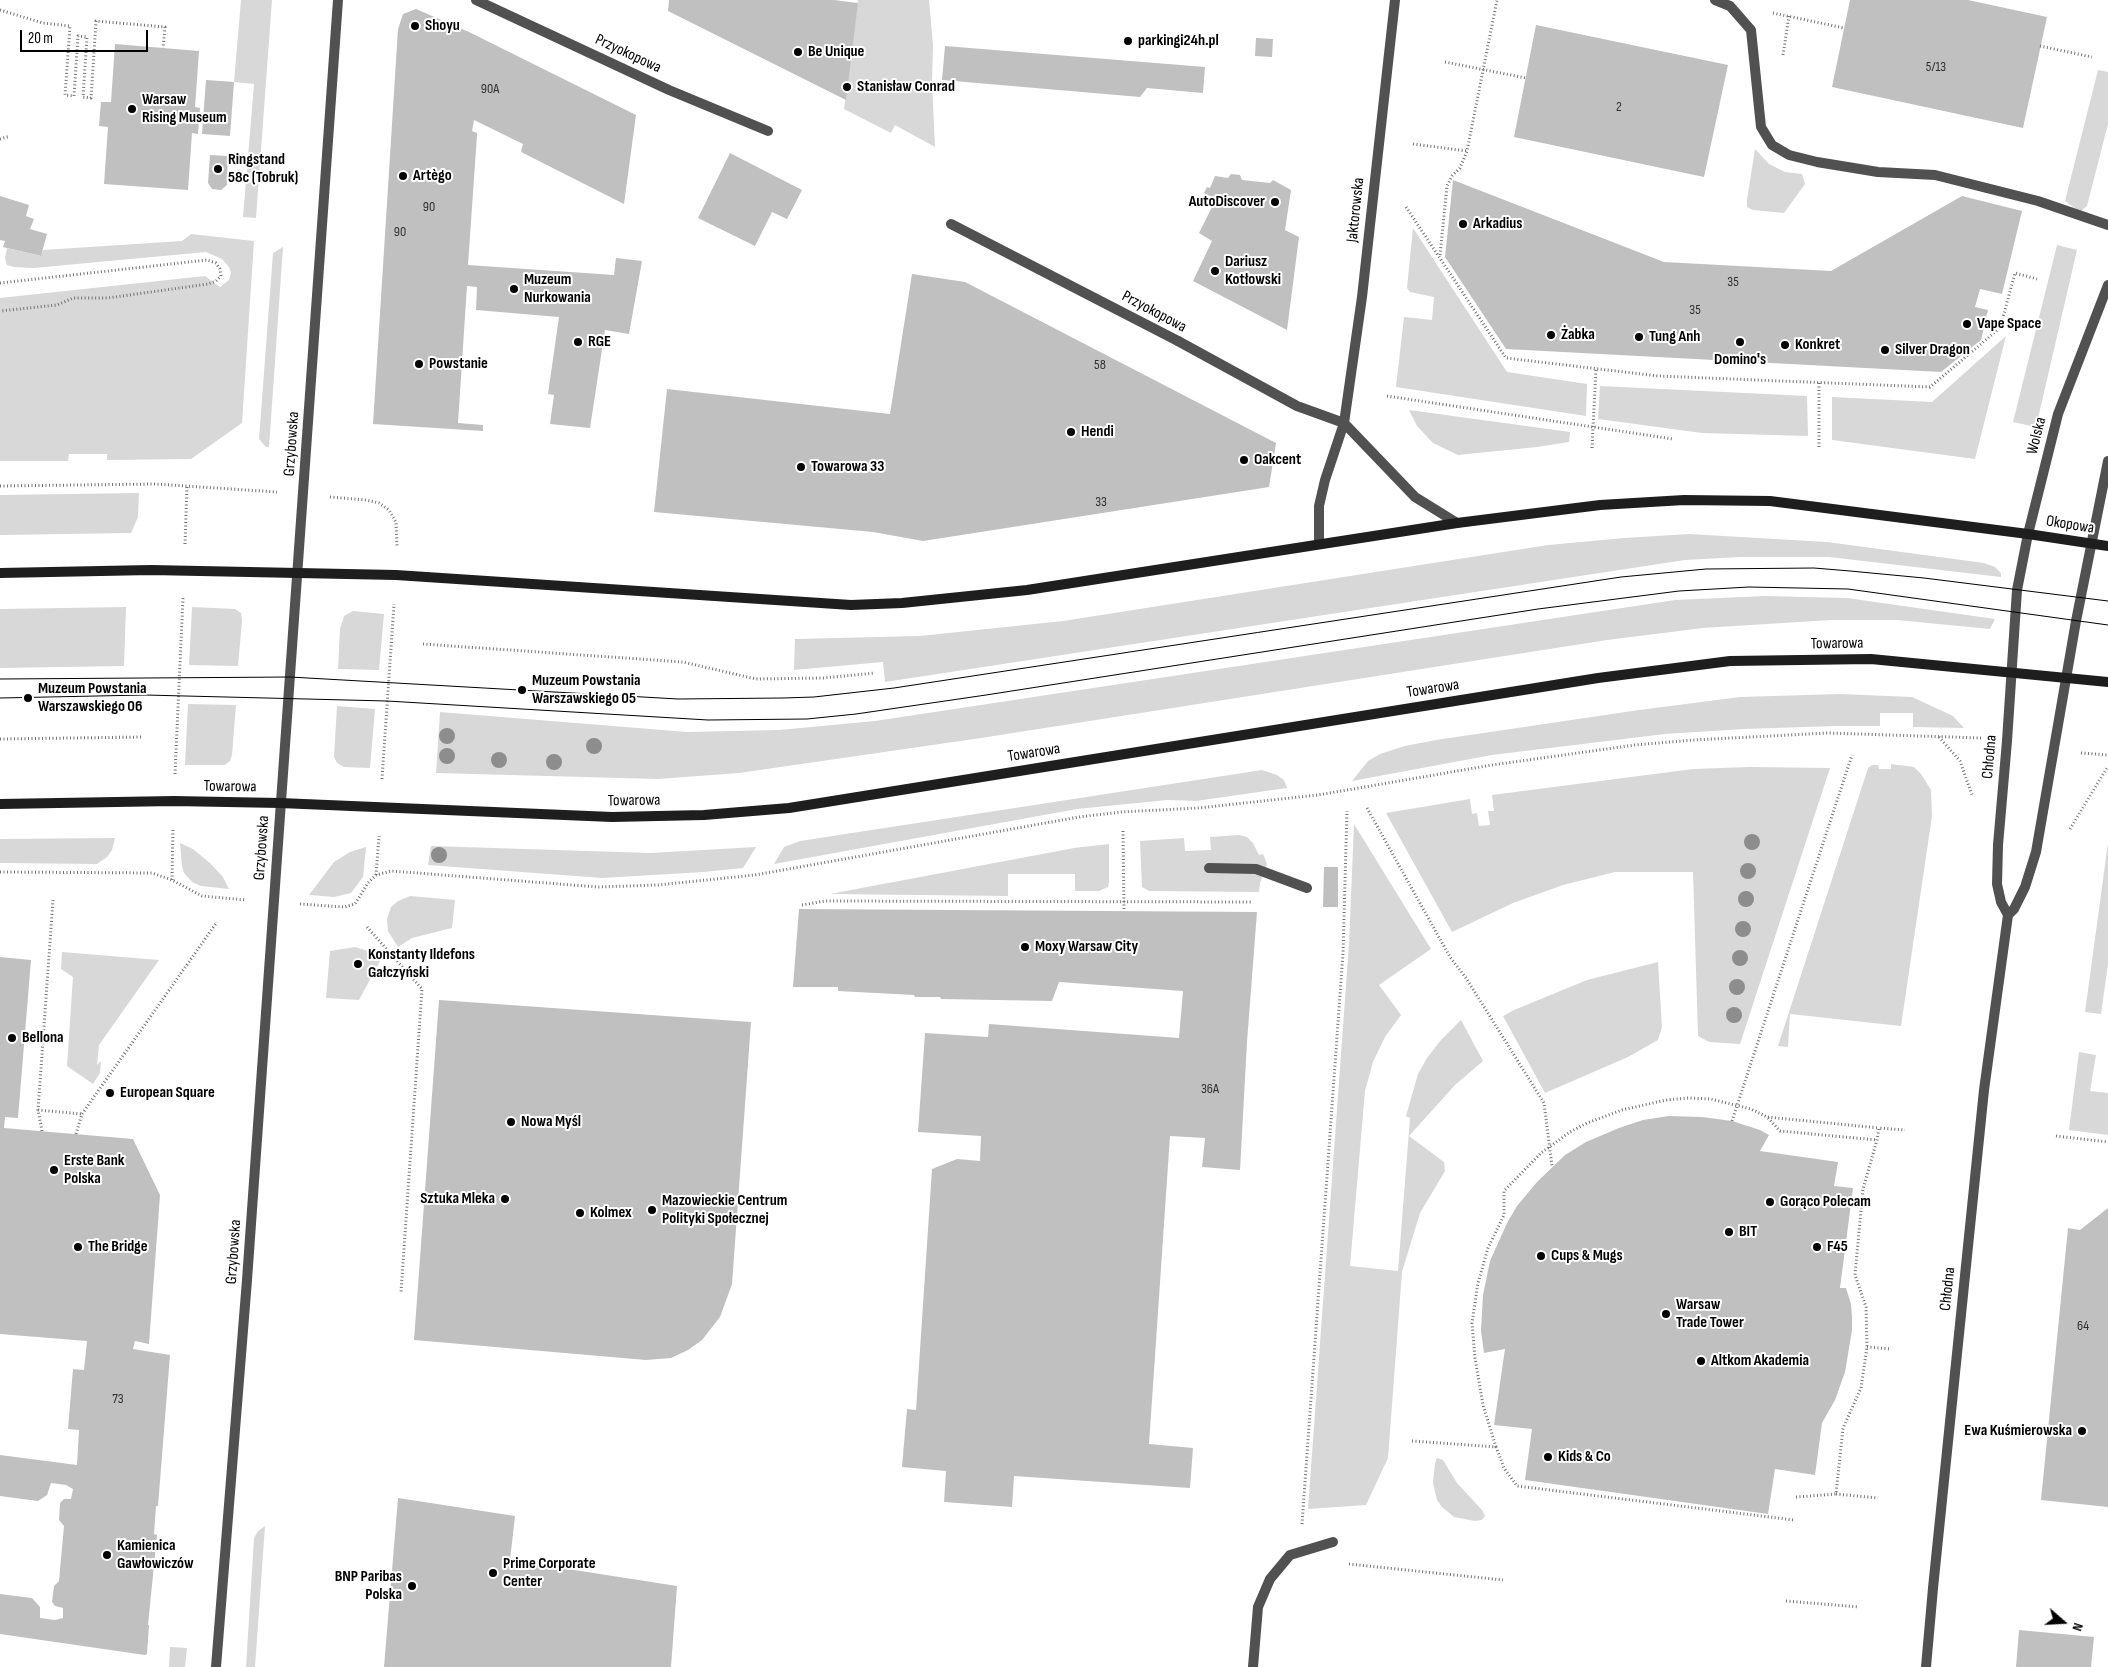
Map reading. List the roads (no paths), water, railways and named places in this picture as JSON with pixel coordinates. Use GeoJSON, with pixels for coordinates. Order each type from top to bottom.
{"type":"FeatureCollection","features":[{"type":"Feature","properties":{"kind":"main road"},"geometry":{"type":"LineString","coordinates":[[0,573],[150,570],[298,572],[467,579],[851,604],[953,599],[1027,590],[1457,523],[1600,505],[1684,500],[1770,502],[2028,534]]}},
{"type":"Feature","properties":{"kind":"main road","name":"Okopowa"},"geometry":{"type":"LineString","coordinates":[[2028,534],[2108,546]]}},
{"type":"Feature","properties":{"kind":"main road","name":"Towarowa"},"geometry":{"type":"LineString","coordinates":[[0,804],[280,803],[612,817],[704,815],[788,808],[1598,678],[1730,661],[1871,659],[2066,677]]}},
{"type":"Feature","properties":{"kind":"main road"},"geometry":{"type":"LineString","coordinates":[[2066,677],[2108,682]]}},
{"type":"Feature","properties":{"kind":"street","name":"Grzybowska"},"geometry":{"type":"LineString","coordinates":[[216,1667],[248,1280],[280,803],[338,0]]}},
{"type":"Feature","properties":{"kind":"street","name":"Przyokopowa"},"geometry":{"type":"LineString","coordinates":[[476,0],[669,90],[768,131]]}},
{"type":"Feature","properties":{"kind":"street","name":"Jaktorowska"},"geometry":{"type":"LineString","coordinates":[[1319,544],[1319,506],[1325,480],[1344,423],[1362,298],[1395,0]]}},
{"type":"Feature","properties":{"kind":"street"},"geometry":{"type":"LineString","coordinates":[[1715,0],[1730,6],[1751,30],[1761,126],[1772,145],[1789,155],[1817,162],[1878,172],[1935,175],[2038,201],[2108,225]]}},
{"type":"Feature","properties":{"kind":"street","name":"Przyokopowa"},"geometry":{"type":"LineString","coordinates":[[951,224],[1178,341],[1297,406],[1344,423]]}},
{"type":"Feature","properties":{"kind":"street","name":"Wolska"},"geometry":{"type":"LineString","coordinates":[[2017,600],[2028,534],[2058,414],[2108,285]]}},
{"type":"Feature","properties":{"kind":"street"},"geometry":{"type":"LineString","coordinates":[[1344,423],[1415,497],[1457,523]]}},
{"type":"Feature","properties":{"kind":"street"},"geometry":{"type":"LineString","coordinates":[[2092,544],[2108,461]]}},
{"type":"Feature","properties":{"kind":"street","name":"Chłodna"},"geometry":{"type":"LineString","coordinates":[[1926,1667],[1984,1090],[2008,915],[2018,903],[2031,872],[2092,544]]}},
{"type":"Feature","properties":{"kind":"street","name":"Chłodna"},"geometry":{"type":"LineString","coordinates":[[2008,915],[2001,902],[1997,884],[1998,845],[2017,600]]}},
{"type":"Feature","properties":{"kind":"street"},"geometry":{"type":"LineString","coordinates":[[1209,868],[1256,869],[1307,888]]}},
{"type":"Feature","properties":{"kind":"street"},"geometry":{"type":"LineString","coordinates":[[1253,1667],[1258,1607],[1270,1579],[1290,1555],[1333,1542]]}},
{"type":"Feature","properties":{"kind":"tram line"},"geometry":{"type":"LineString","coordinates":[[0,679],[290,677],[678,699],[814,697],[894,688],[1621,577],[1706,569],[1814,568],[1924,578],[2108,601]]}},
{"type":"Feature","properties":{"kind":"tram line"},"geometry":{"type":"LineString","coordinates":[[0,698],[145,695],[387,701],[708,720],[807,719],[856,714],[986,695],[1538,609],[1679,591],[1749,587],[1848,589],[2108,625]]}},
{"type":"Feature","properties":{"kind":"place","name":"Shoyu"},"geometry":{"type":"Point","coordinates":[415,26]}},
{"type":"Feature","properties":{"kind":"place","name":"parkingi24h.pl"},"geometry":{"type":"Point","coordinates":[1128,41]}},
{"type":"Feature","properties":{"kind":"place","name":"Be Unique"},"geometry":{"type":"Point","coordinates":[798,52]}},
{"type":"Feature","properties":{"kind":"place","name":"Stanisław Conrad"},"geometry":{"type":"Point","coordinates":[847,87]}},
{"type":"Feature","properties":{"kind":"place","name":"Warsaw Rising Museum"},"geometry":{"type":"Point","coordinates":[132,109]}},
{"type":"Feature","properties":{"kind":"place","name":"Ringstand 58c (Tobruk)"},"geometry":{"type":"Point","coordinates":[218,169]}},
{"type":"Feature","properties":{"kind":"place","name":"Artègo"},"geometry":{"type":"Point","coordinates":[403,176]}},
{"type":"Feature","properties":{"kind":"place","name":"AutoDiscover"},"geometry":{"type":"Point","coordinates":[1275,202]}},
{"type":"Feature","properties":{"kind":"place","name":"Arkadius"},"geometry":{"type":"Point","coordinates":[1463,224]}},
{"type":"Feature","properties":{"kind":"place","name":"Dariusz Kotłowski"},"geometry":{"type":"Point","coordinates":[1215,271]}},
{"type":"Feature","properties":{"kind":"place","name":"Muzeum Nurkowania"},"geometry":{"type":"Point","coordinates":[514,289]}},
{"type":"Feature","properties":{"kind":"place","name":"Vape Space"},"geometry":{"type":"Point","coordinates":[1967,324]}},
{"type":"Feature","properties":{"kind":"place","name":"Żabka"},"geometry":{"type":"Point","coordinates":[1551,335]}},
{"type":"Feature","properties":{"kind":"place","name":"Tung Anh"},"geometry":{"type":"Point","coordinates":[1639,337]}},
{"type":"Feature","properties":{"kind":"place","name":"RGE"},"geometry":{"type":"Point","coordinates":[578,342]}},
{"type":"Feature","properties":{"kind":"place","name":"Domino's"},"geometry":{"type":"Point","coordinates":[1740,342]}},
{"type":"Feature","properties":{"kind":"place","name":"Konkret"},"geometry":{"type":"Point","coordinates":[1785,345]}},
{"type":"Feature","properties":{"kind":"place","name":"Silver Dragon"},"geometry":{"type":"Point","coordinates":[1885,350]}},
{"type":"Feature","properties":{"kind":"place","name":"Powstanie"},"geometry":{"type":"Point","coordinates":[419,364]}},
{"type":"Feature","properties":{"kind":"place","name":"Hendi"},"geometry":{"type":"Point","coordinates":[1071,432]}},
{"type":"Feature","properties":{"kind":"place","name":"Oakcent"},"geometry":{"type":"Point","coordinates":[1244,460]}},
{"type":"Feature","properties":{"kind":"place","name":"Towarowa 33"},"geometry":{"type":"Point","coordinates":[801,467]}},
{"type":"Feature","properties":{"kind":"place","name":"Muzeum Powstania Warszawskiego 05"},"geometry":{"type":"Point","coordinates":[522,690]}},
{"type":"Feature","properties":{"kind":"place","name":"Muzeum Powstania Warszawskiego 06"},"geometry":{"type":"Point","coordinates":[28,698]}},
{"type":"Feature","properties":{"kind":"place","name":"Moxy Warsaw City"},"geometry":{"type":"Point","coordinates":[1025,947]}},
{"type":"Feature","properties":{"kind":"place","name":"Konstanty Ildefons Gałczyński"},"geometry":{"type":"Point","coordinates":[358,964]}},
{"type":"Feature","properties":{"kind":"place","name":"Bellona"},"geometry":{"type":"Point","coordinates":[12,1038]}},
{"type":"Feature","properties":{"kind":"place","name":"European Square"},"geometry":{"type":"Point","coordinates":[110,1093]}},
{"type":"Feature","properties":{"kind":"place","name":"Nowa Myśl"},"geometry":{"type":"Point","coordinates":[511,1122]}},
{"type":"Feature","properties":{"kind":"place","name":"Erste Bank Polska"},"geometry":{"type":"Point","coordinates":[54,1170]}},
{"type":"Feature","properties":{"kind":"place","name":"Sztuka Mleka"},"geometry":{"type":"Point","coordinates":[505,1199]}},
{"type":"Feature","properties":{"kind":"place","name":"Gorąco Polecam"},"geometry":{"type":"Point","coordinates":[1770,1202]}},
{"type":"Feature","properties":{"kind":"place","name":"Mazowieckie Centrum Polityki Społecznej"},"geometry":{"type":"Point","coordinates":[652,1210]}},
{"type":"Feature","properties":{"kind":"place","name":"Kolmex"},"geometry":{"type":"Point","coordinates":[580,1213]}},
{"type":"Feature","properties":{"kind":"place","name":"BIT"},"geometry":{"type":"Point","coordinates":[1729,1232]}},
{"type":"Feature","properties":{"kind":"place","name":"The Bridge"},"geometry":{"type":"Point","coordinates":[78,1247]}},
{"type":"Feature","properties":{"kind":"place","name":"F45"},"geometry":{"type":"Point","coordinates":[1817,1247]}},
{"type":"Feature","properties":{"kind":"place","name":"Cups & Mugs"},"geometry":{"type":"Point","coordinates":[1541,1256]}},
{"type":"Feature","properties":{"kind":"place","name":"Warsaw Trade Tower"},"geometry":{"type":"Point","coordinates":[1666,1314]}},
{"type":"Feature","properties":{"kind":"place","name":"Altkom Akademia"},"geometry":{"type":"Point","coordinates":[1701,1361]}},
{"type":"Feature","properties":{"kind":"place","name":"Ewa Kuśmierowska"},"geometry":{"type":"Point","coordinates":[2082,1431]}},
{"type":"Feature","properties":{"kind":"place","name":"Kids & Co"},"geometry":{"type":"Point","coordinates":[1548,1457]}},
{"type":"Feature","properties":{"kind":"place","name":"Kamienica Gawłowiczów"},"geometry":{"type":"Point","coordinates":[107,1555]}},
{"type":"Feature","properties":{"kind":"place","name":"Prime Corporate Center"},"geometry":{"type":"Point","coordinates":[493,1573]}},
{"type":"Feature","properties":{"kind":"place","name":"BNP Paribas Polska"},"geometry":{"type":"Point","coordinates":[412,1586]}}]}
